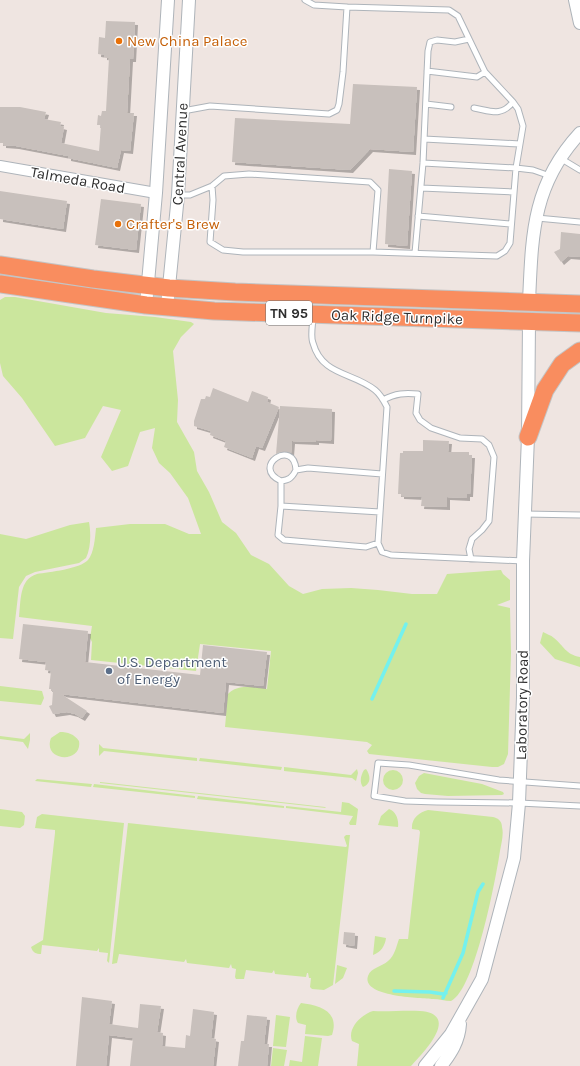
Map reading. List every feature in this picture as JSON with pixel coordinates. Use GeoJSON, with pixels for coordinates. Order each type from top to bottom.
{"type":"FeatureCollection","features":[{"type":"Feature","properties":{"kind":"highway","name":"Oak Ridge Turnpike"},"geometry":{"type":"LineString","coordinates":[[0,265],[93,279],[170,288],[235,292],[580,304]]}},
{"type":"Feature","properties":{"kind":"highway","name":"Oak Ridge Turnpike"},"geometry":{"type":"LineString","coordinates":[[3,286],[146,305],[214,311],[580,323]]}},
{"type":"Feature","properties":{"kind":"highway"},"geometry":{"type":"LineString","coordinates":[[529,302],[529,321]]}},
{"type":"Feature","properties":{"kind":"highway"},"geometry":{"type":"LineString","coordinates":[[528,437],[545,390],[562,364],[580,351]]}},
{"type":"Feature","properties":{"kind":"street","name":"Central Avenue"},"geometry":{"type":"LineString","coordinates":[[146,305],[156,194],[168,0]]}},
{"type":"Feature","properties":{"kind":"street","name":"Central Avenue"},"geometry":{"type":"LineString","coordinates":[[167,307],[178,194],[189,0]]}},
{"type":"Feature","properties":{"kind":"street"},"geometry":{"type":"LineString","coordinates":[[575,0],[580,23]]}},
{"type":"Feature","properties":{"kind":"street"},"geometry":{"type":"LineString","coordinates":[[161,111],[182,111]]}},
{"type":"Feature","properties":{"kind":"street"},"geometry":{"type":"LineString","coordinates":[[529,302],[531,259],[536,218],[541,196],[560,158],[580,133]]}},
{"type":"Feature","properties":{"kind":"street","name":"Talmeda Road"},"geometry":{"type":"LineString","coordinates":[[0,166],[156,194]]}},
{"type":"Feature","properties":{"kind":"street"},"geometry":{"type":"LineString","coordinates":[[156,194],[178,194]]}},
{"type":"Feature","properties":{"kind":"street","name":"Laboratory Road"},"geometry":{"type":"LineString","coordinates":[[425,1066],[440,1049],[461,1018],[482,979],[514,858],[519,803],[523,697],[523,561],[528,437],[529,321]]}},
{"type":"Feature","properties":{"kind":"street"},"geometry":{"type":"LineString","coordinates":[[441,1066],[456,1044],[460,1032],[461,1018]]}},
{"type":"Feature","properties":{"kind":"lane"},"geometry":{"type":"LineString","coordinates":[[212,186],[213,200],[210,242],[223,250],[243,252],[373,252],[497,256],[505,251],[510,243],[516,168],[523,126],[518,109],[485,72],[458,16],[449,10],[314,5],[305,0]]}},
{"type":"Feature","properties":{"kind":"lane"},"geometry":{"type":"LineString","coordinates":[[182,111],[210,106],[329,114],[337,110],[341,88],[346,7]]}},
{"type":"Feature","properties":{"kind":"lane"},"geometry":{"type":"LineString","coordinates":[[415,253],[423,163],[428,51],[430,42],[437,40],[455,42],[469,39]]}},
{"type":"Feature","properties":{"kind":"lane"},"geometry":{"type":"LineString","coordinates":[[427,71],[477,77],[485,72]]}},
{"type":"Feature","properties":{"kind":"lane"},"geometry":{"type":"LineString","coordinates":[[474,108],[499,112],[507,109],[512,102]]}},
{"type":"Feature","properties":{"kind":"lane"},"geometry":{"type":"LineString","coordinates":[[426,104],[451,107]]}},
{"type":"Feature","properties":{"kind":"lane"},"geometry":{"type":"LineString","coordinates":[[424,139],[520,144]]}},
{"type":"Feature","properties":{"kind":"lane"},"geometry":{"type":"LineString","coordinates":[[560,158],[580,170]]}},
{"type":"Feature","properties":{"kind":"lane"},"geometry":{"type":"LineString","coordinates":[[423,163],[516,168],[533,170],[550,176]]}},
{"type":"Feature","properties":{"kind":"lane"},"geometry":{"type":"LineString","coordinates":[[178,194],[190,195],[212,186],[224,176],[249,174],[370,182],[378,190],[373,252]]}},
{"type":"Feature","properties":{"kind":"lane"},"geometry":{"type":"LineString","coordinates":[[421,188],[514,192]]}},
{"type":"Feature","properties":{"kind":"lane"},"geometry":{"type":"LineString","coordinates":[[418,216],[511,224]]}},
{"type":"Feature","properties":{"kind":"lane"},"geometry":{"type":"LineString","coordinates":[[536,218],[580,222]]}},
{"type":"Feature","properties":{"kind":"lane"},"geometry":{"type":"LineString","coordinates":[[313,314],[312,342],[323,362],[333,369],[366,384],[375,390],[387,408],[378,543],[382,552],[391,555],[523,561]]}},
{"type":"Feature","properties":{"kind":"lane"},"geometry":{"type":"LineString","coordinates":[[383,400],[393,394],[418,394],[416,413],[420,420],[430,428],[460,438],[482,439],[489,445],[494,457],[489,521],[472,539],[470,549],[471,558]]}},
{"type":"Feature","properties":{"kind":"lane"},"geometry":{"type":"LineString","coordinates":[[286,455],[292,458],[296,464],[296,470],[293,476],[288,480],[281,481],[275,478],[271,472],[270,466],[273,459],[286,455]]}},
{"type":"Feature","properties":{"kind":"lane"},"geometry":{"type":"LineString","coordinates":[[296,470],[308,468],[382,474]]}},
{"type":"Feature","properties":{"kind":"lane"},"geometry":{"type":"LineString","coordinates":[[281,481],[281,506],[278,535],[284,540],[366,547],[378,543]]}},
{"type":"Feature","properties":{"kind":"lane"},"geometry":{"type":"LineString","coordinates":[[281,506],[380,512]]}},
{"type":"Feature","properties":{"kind":"lane"},"geometry":{"type":"LineString","coordinates":[[525,514],[580,515]]}},
{"type":"Feature","properties":{"kind":"lane"},"geometry":{"type":"LineString","coordinates":[[580,786],[499,780],[409,765],[378,763],[374,796],[406,801],[519,803],[580,806]]}},
{"type":"Feature","properties":{"kind":"green space"},"geometry":{"type":"Polygon","coordinates":[[[5,297],[15,297],[106,313],[191,322],[194,324],[181,337],[173,351],[178,400],[177,422],[194,452],[197,471],[209,492],[222,522],[236,533],[251,555],[269,564],[289,586],[303,594],[322,589],[351,588],[412,594],[437,594],[447,574],[501,570],[510,580],[510,600],[497,605],[510,608],[511,653],[508,754],[504,764],[498,767],[492,767],[369,754],[367,751],[372,745],[367,742],[225,727],[228,694],[241,687],[267,689],[271,651],[200,644],[196,671],[91,660],[92,642],[90,638],[92,626],[19,617],[22,591],[27,581],[37,574],[64,570],[78,566],[88,560],[94,545],[96,528],[130,524],[165,524],[189,534],[201,534],[188,498],[170,473],[159,463],[152,448],[155,428],[140,432],[128,466],[112,471],[101,457],[121,410],[103,406],[85,438],[55,446],[22,398],[3,376],[0,363],[0,300],[5,297]]]}},
{"type":"Feature","properties":{"kind":"green space"},"geometry":{"type":"Polygon","coordinates":[[[89,522],[90,540],[86,558],[79,563],[35,572],[26,576],[19,587],[13,639],[0,638],[0,534],[26,539],[70,525],[89,522]]]}},
{"type":"Feature","properties":{"kind":"green space"},"geometry":{"type":"Polygon","coordinates":[[[543,632],[553,637],[568,652],[580,657],[580,667],[555,659],[540,643],[543,632]]]}},
{"type":"Feature","properties":{"kind":"green space"},"geometry":{"type":"Polygon","coordinates":[[[0,686],[42,691],[44,698],[41,705],[0,701],[0,686]]]}},
{"type":"Feature","properties":{"kind":"green space"},"geometry":{"type":"Polygon","coordinates":[[[60,732],[71,734],[79,741],[79,748],[75,754],[63,757],[57,756],[52,752],[50,746],[51,738],[60,732]]]}},
{"type":"Feature","properties":{"kind":"green space"},"geometry":{"type":"Polygon","coordinates":[[[30,733],[28,749],[23,742],[0,739],[0,736],[24,739],[30,733]]]}},
{"type":"Feature","properties":{"kind":"green space"},"geometry":{"type":"Polygon","coordinates":[[[99,744],[103,748],[197,758],[197,761],[104,751],[99,756],[99,744]]]}},
{"type":"Feature","properties":{"kind":"green space"},"geometry":{"type":"Polygon","coordinates":[[[200,758],[282,767],[281,770],[199,761],[200,758]]]}},
{"type":"Feature","properties":{"kind":"green space"},"geometry":{"type":"Polygon","coordinates":[[[284,767],[351,775],[357,769],[358,773],[356,781],[352,778],[284,771],[284,767]]]}},
{"type":"Feature","properties":{"kind":"green space"},"geometry":{"type":"Polygon","coordinates":[[[366,769],[369,774],[369,782],[363,787],[361,778],[364,770],[366,769]]]}},
{"type":"Feature","properties":{"kind":"green space"},"geometry":{"type":"Polygon","coordinates":[[[389,770],[397,770],[403,776],[403,784],[397,790],[389,790],[383,784],[383,776],[389,770]]]}},
{"type":"Feature","properties":{"kind":"green space"},"geometry":{"type":"Polygon","coordinates":[[[424,773],[482,784],[503,792],[504,794],[448,796],[421,793],[417,789],[415,783],[419,776],[424,773]]]}},
{"type":"Feature","properties":{"kind":"green space"},"geometry":{"type":"Polygon","coordinates":[[[37,779],[92,784],[91,787],[35,781],[37,779]]]}},
{"type":"Feature","properties":{"kind":"green space"},"geometry":{"type":"Polygon","coordinates":[[[100,783],[325,807],[326,808],[100,783]]]}},
{"type":"Feature","properties":{"kind":"green space"},"geometry":{"type":"Polygon","coordinates":[[[94,784],[195,796],[195,798],[93,787],[94,784]]]}},
{"type":"Feature","properties":{"kind":"green space"},"geometry":{"type":"Polygon","coordinates":[[[198,796],[284,806],[284,808],[197,799],[198,796]]]}},
{"type":"Feature","properties":{"kind":"green space"},"geometry":{"type":"Polygon","coordinates":[[[342,802],[349,803],[358,809],[356,825],[350,825],[349,823],[353,816],[286,808],[286,806],[341,812],[342,802]]]}},
{"type":"Feature","properties":{"kind":"green space"},"geometry":{"type":"Polygon","coordinates":[[[0,809],[22,812],[25,816],[24,825],[20,828],[0,826],[0,809]]]}},
{"type":"Feature","properties":{"kind":"green space"},"geometry":{"type":"Polygon","coordinates":[[[389,809],[394,812],[396,816],[398,827],[378,825],[381,816],[389,809]]]}},
{"type":"Feature","properties":{"kind":"green space"},"geometry":{"type":"Polygon","coordinates":[[[428,810],[495,817],[500,821],[503,830],[494,884],[476,956],[460,993],[451,1001],[393,995],[382,992],[368,983],[369,973],[390,959],[395,951],[399,939],[408,939],[420,832],[419,830],[412,829],[412,825],[416,816],[428,810]]]}},
{"type":"Feature","properties":{"kind":"green space"},"geometry":{"type":"Polygon","coordinates":[[[42,814],[124,823],[109,963],[107,961],[108,953],[99,952],[99,948],[97,951],[42,945],[41,954],[38,954],[33,951],[31,947],[43,940],[55,833],[55,830],[35,828],[37,817],[42,814]]]}},
{"type":"Feature","properties":{"kind":"green space"},"geometry":{"type":"Polygon","coordinates":[[[128,823],[346,847],[344,837],[346,835],[350,835],[333,985],[324,990],[312,989],[310,987],[311,978],[309,978],[308,973],[306,977],[275,974],[274,970],[272,973],[246,970],[244,979],[236,979],[236,969],[232,968],[231,964],[229,968],[187,963],[186,959],[184,962],[119,954],[117,963],[112,964],[128,823]]]}},
{"type":"Feature","properties":{"kind":"green space"},"geometry":{"type":"Polygon","coordinates":[[[375,936],[386,938],[385,944],[382,948],[373,955],[375,936]]]}},
{"type":"Feature","properties":{"kind":"green space"},"geometry":{"type":"Polygon","coordinates":[[[337,965],[347,968],[343,978],[335,984],[337,965]]]}},
{"type":"Feature","properties":{"kind":"green space"},"geometry":{"type":"Polygon","coordinates":[[[301,1003],[315,1005],[330,1015],[333,1020],[334,1027],[332,1035],[305,1034],[306,1025],[298,1023],[296,1018],[297,1010],[301,1003]]]}},
{"type":"Feature","properties":{"kind":"green space"},"geometry":{"type":"Polygon","coordinates":[[[373,1011],[420,1011],[432,1014],[438,1019],[439,1026],[436,1034],[424,1052],[411,1066],[357,1066],[359,1044],[352,1041],[352,1031],[356,1022],[360,1018],[373,1011]]]}},
{"type":"Feature","properties":{"kind":"green space"},"geometry":{"type":"Polygon","coordinates":[[[276,1015],[290,1017],[286,1047],[273,1046],[276,1015]]]}},
{"type":"Feature","properties":{"kind":"green space"},"geometry":{"type":"Polygon","coordinates":[[[305,1036],[322,1038],[318,1066],[289,1066],[290,1060],[302,1062],[305,1036]]]}},
{"type":"Feature","properties":{"kind":"green space"},"geometry":{"type":"Polygon","coordinates":[[[273,1048],[287,1050],[284,1066],[271,1066],[273,1048]]]}},
{"type":"Feature","properties":{"kind":"building"},"geometry":{"type":"Polygon","coordinates":[[[106,21],[135,22],[133,59],[130,59],[127,113],[134,113],[130,151],[121,150],[117,168],[68,158],[68,156],[3,145],[3,143],[0,143],[0,107],[20,107],[46,112],[44,119],[61,122],[60,126],[64,127],[61,143],[99,151],[101,125],[97,125],[98,115],[101,116],[102,111],[106,111],[109,58],[98,54],[99,37],[105,38],[106,21]]]}},
{"type":"Feature","properties":{"kind":"building"},"geometry":{"type":"Polygon","coordinates":[[[353,84],[417,87],[413,152],[370,149],[350,170],[232,162],[235,118],[350,124],[353,84]]]}},
{"type":"Feature","properties":{"kind":"building"},"geometry":{"type":"Polygon","coordinates":[[[389,169],[412,171],[407,246],[385,244],[389,169]]]}},
{"type":"Feature","properties":{"kind":"building"},"geometry":{"type":"Polygon","coordinates":[[[0,191],[67,201],[63,229],[0,219],[0,191]]]}},
{"type":"Feature","properties":{"kind":"building","name":"Crafter's Brew"},"geometry":{"type":"Polygon","coordinates":[[[101,199],[141,204],[136,250],[95,245],[101,199]]]}},
{"type":"Feature","properties":{"kind":"building"},"geometry":{"type":"Polygon","coordinates":[[[561,232],[580,234],[580,257],[568,256],[561,262],[554,252],[560,249],[561,232]]]}},
{"type":"Feature","properties":{"kind":"building"},"geometry":{"type":"Polygon","coordinates":[[[213,388],[248,402],[252,391],[268,397],[267,402],[279,407],[262,448],[256,446],[252,458],[224,447],[226,441],[210,435],[211,431],[194,426],[194,421],[201,399],[205,399],[206,396],[210,397],[213,388]]]}},
{"type":"Feature","properties":{"kind":"building"},"geometry":{"type":"Polygon","coordinates":[[[280,406],[332,409],[331,441],[292,441],[291,453],[283,451],[276,454],[280,406]]]}},
{"type":"Feature","properties":{"kind":"building"},"geometry":{"type":"Polygon","coordinates":[[[423,440],[449,441],[448,452],[469,452],[469,455],[472,455],[470,494],[467,494],[467,498],[447,497],[447,507],[421,506],[422,497],[401,496],[401,494],[398,494],[400,453],[403,453],[403,451],[423,451],[423,440]]]}},
{"type":"Feature","properties":{"kind":"building","name":"U.S. Department of Energy"},"geometry":{"type":"Polygon","coordinates":[[[23,624],[88,631],[85,662],[200,675],[203,645],[267,652],[263,686],[226,682],[223,713],[61,694],[87,711],[82,718],[67,712],[53,714],[49,706],[52,705],[53,691],[49,689],[51,671],[45,670],[46,662],[19,659],[23,624]]]}},
{"type":"Feature","properties":{"kind":"building"},"geometry":{"type":"Polygon","coordinates":[[[344,932],[355,933],[354,946],[343,944],[344,932]]]}},
{"type":"Feature","properties":{"kind":"building"},"geometry":{"type":"Polygon","coordinates":[[[82,997],[112,1001],[109,1024],[138,1028],[140,1004],[161,1006],[157,1032],[163,1033],[162,1046],[185,1048],[186,1035],[190,1036],[193,1009],[214,1012],[211,1038],[216,1039],[213,1066],[130,1066],[133,1038],[109,1035],[106,1066],[76,1066],[82,997]]]}},
{"type":"Feature","properties":{"kind":"building"},"geometry":{"type":"Polygon","coordinates":[[[247,1015],[267,1017],[264,1044],[269,1044],[267,1066],[238,1066],[241,1041],[244,1041],[247,1015]]]}},
{"type":"Feature","properties":{"kind":"waterway"},"geometry":{"type":"LineString","coordinates":[[372,699],[406,624]]}},
{"type":"Feature","properties":{"kind":"waterway"},"geometry":{"type":"LineString","coordinates":[[443,998],[463,953],[478,892],[483,884]]}},
{"type":"Feature","properties":{"kind":"waterway"},"geometry":{"type":"LineString","coordinates":[[394,991],[446,993]]}},
{"type":"Feature","properties":{"kind":"place","name":"New China Palace"},"geometry":{"type":"Point","coordinates":[119,41]}},
{"type":"Feature","properties":{"kind":"place","name":"Crafter's Brew"},"geometry":{"type":"Point","coordinates":[118,224]}},
{"type":"Feature","properties":{"kind":"place","name":"U.S. Department of Energy"},"geometry":{"type":"Point","coordinates":[109,671]}}]}
